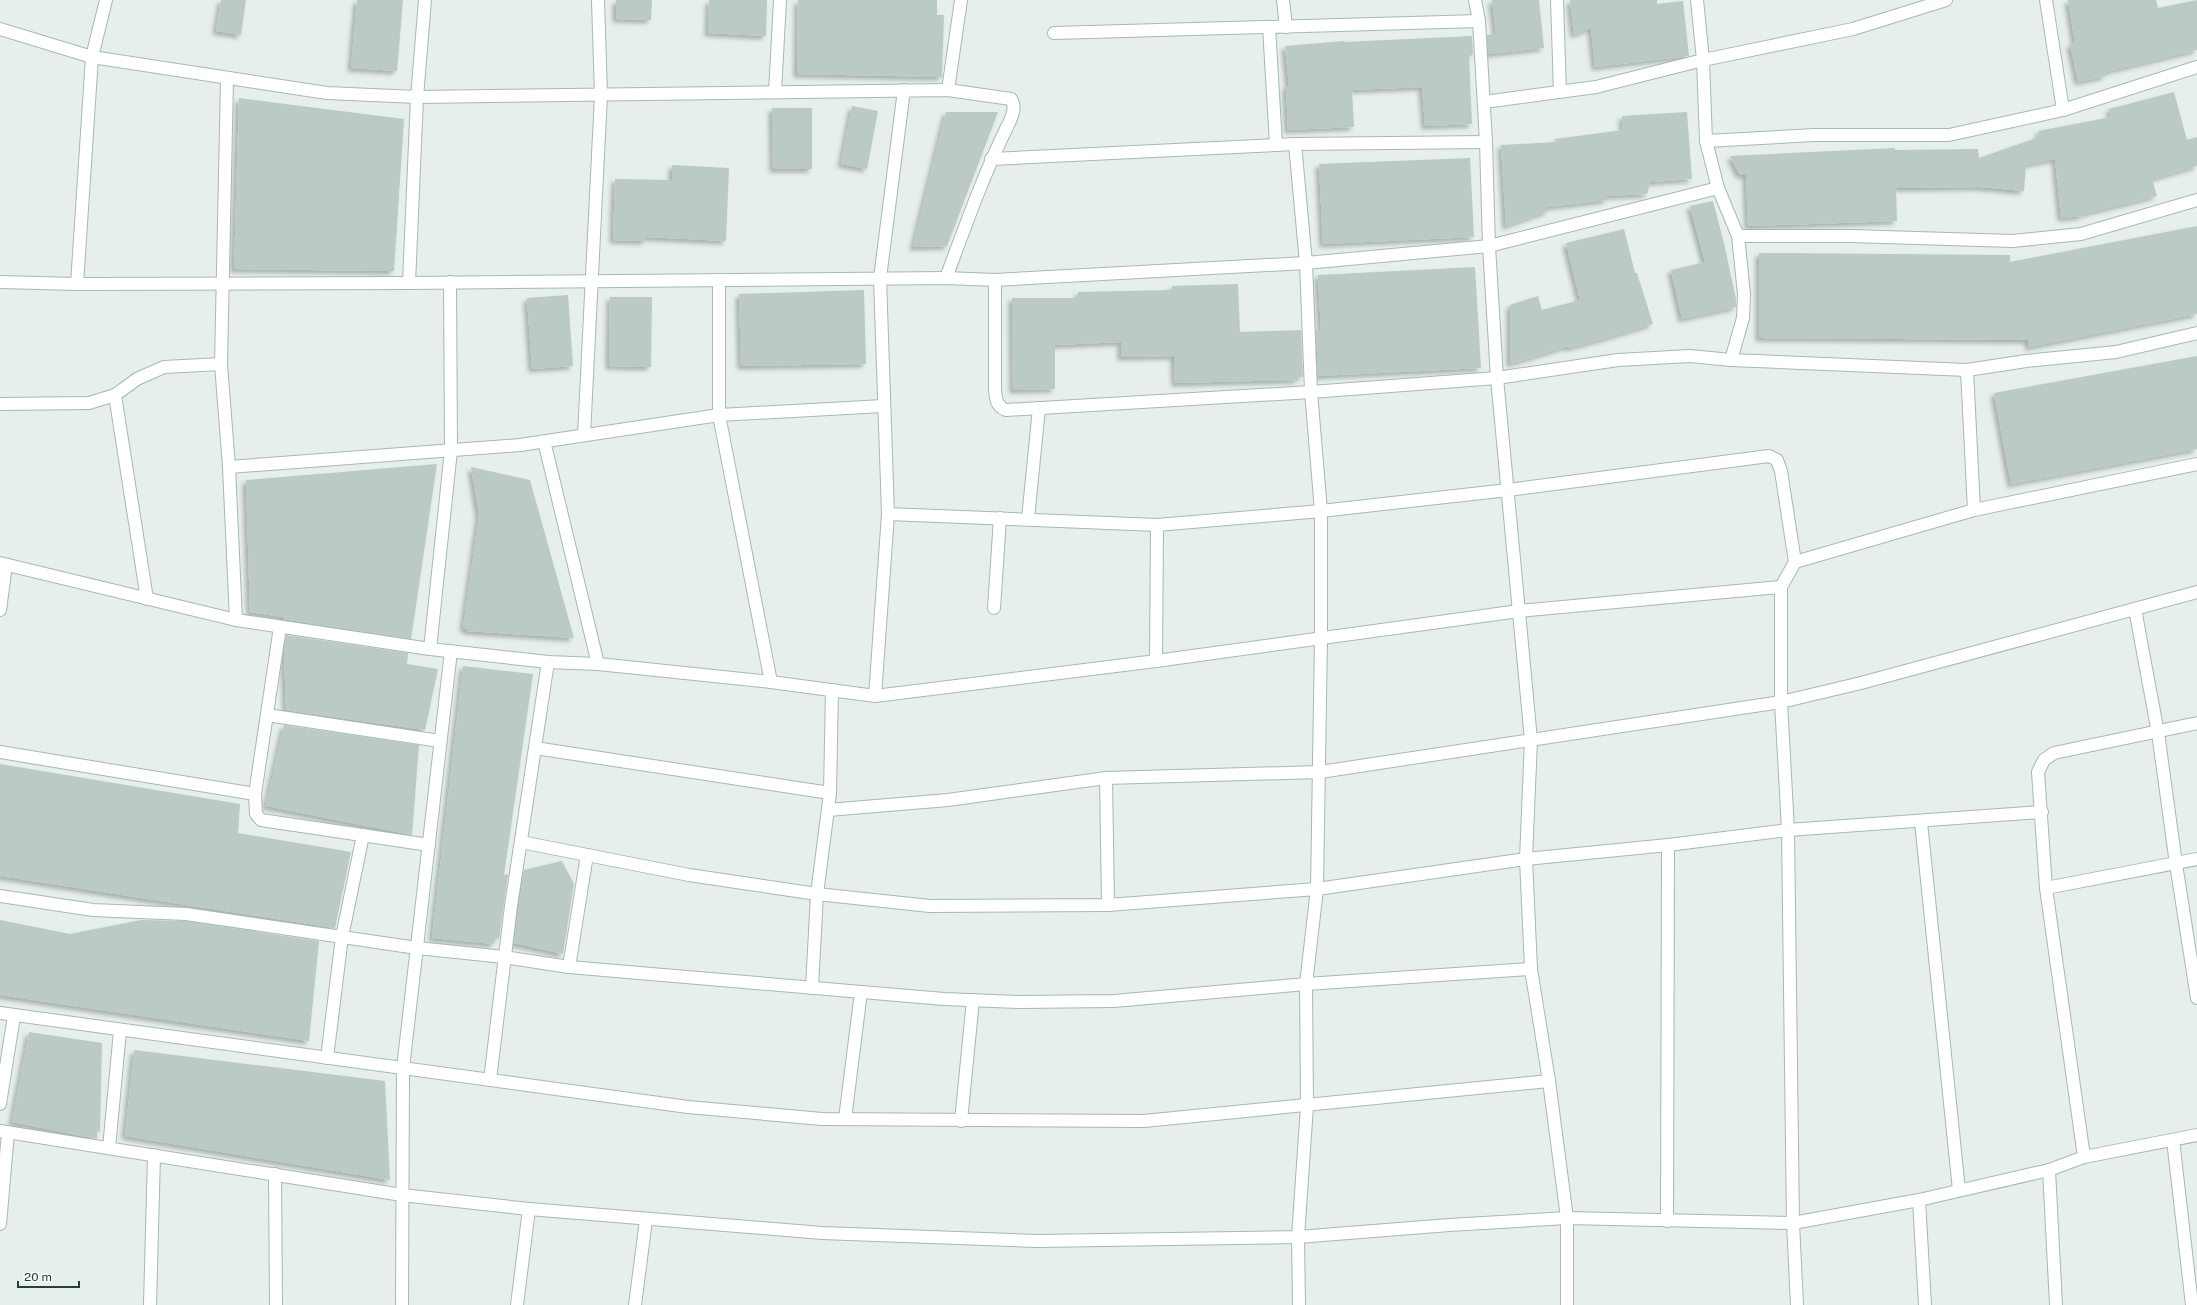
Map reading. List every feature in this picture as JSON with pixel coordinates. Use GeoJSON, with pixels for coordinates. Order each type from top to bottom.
{"type":"FeatureCollection","features":[{"type":"Feature","properties":{"kind":"street"},"geometry":{"type":"LineString","coordinates":[[77,284],[92,57],[106,0]]}},
{"type":"Feature","properties":{"kind":"street"},"geometry":{"type":"LineString","coordinates":[[409,283],[417,97],[425,0]]}},
{"type":"Feature","properties":{"kind":"street"},"geometry":{"type":"LineString","coordinates":[[584,435],[590,281],[601,95],[598,0]]}},
{"type":"Feature","properties":{"kind":"street"},"geometry":{"type":"LineString","coordinates":[[775,92],[780,0]]}},
{"type":"Feature","properties":{"kind":"street"},"geometry":{"type":"LineString","coordinates":[[948,90],[961,0]]}},
{"type":"Feature","properties":{"kind":"street"},"geometry":{"type":"LineString","coordinates":[[1283,0],[1286,27]]}},
{"type":"Feature","properties":{"kind":"street"},"geometry":{"type":"LineString","coordinates":[[1475,0],[1479,21],[1484,102],[1489,246],[1497,378],[1531,740],[1526,859],[1531,969],[1549,1081],[1567,1218],[1567,1305]]}},
{"type":"Feature","properties":{"kind":"street"},"geometry":{"type":"LineString","coordinates":[[1557,0],[1560,92]]}},
{"type":"Feature","properties":{"kind":"street"},"geometry":{"type":"LineString","coordinates":[[1697,0],[1703,60],[1706,141],[1718,188],[1738,236],[1744,300],[1740,336],[1731,360]]}},
{"type":"Feature","properties":{"kind":"street"},"geometry":{"type":"LineString","coordinates":[[1484,102],[1596,87],[1703,60],[1853,29],[1946,0]]}},
{"type":"Feature","properties":{"kind":"street"},"geometry":{"type":"LineString","coordinates":[[2046,0],[2063,110]]}},
{"type":"Feature","properties":{"kind":"street"},"geometry":{"type":"LineString","coordinates":[[1054,33],[1479,21]]}},
{"type":"Feature","properties":{"kind":"street"},"geometry":{"type":"LineString","coordinates":[[1268,27],[1276,145]]}},
{"type":"Feature","properties":{"kind":"street"},"geometry":{"type":"LineString","coordinates":[[0,29],[92,57],[227,79],[327,93],[417,97],[948,90],[1011,99],[1014,104],[1009,123],[991,159],[946,278]]}},
{"type":"Feature","properties":{"kind":"street"},"geometry":{"type":"LineString","coordinates":[[1706,141],[1814,135],[1949,135],[2063,110],[2197,67]]}},
{"type":"Feature","properties":{"kind":"street"},"geometry":{"type":"LineString","coordinates":[[227,79],[221,364],[229,467],[236,620]]}},
{"type":"Feature","properties":{"kind":"street"},"geometry":{"type":"LineString","coordinates":[[875,696],[888,514],[883,406],[880,278],[904,90]]}},
{"type":"Feature","properties":{"kind":"street"},"geometry":{"type":"LineString","coordinates":[[991,159],[1295,144],[1486,142]]}},
{"type":"Feature","properties":{"kind":"street"},"geometry":{"type":"LineString","coordinates":[[1295,144],[1306,263],[1311,392],[1321,511],[1322,638],[1317,889],[1306,984],[1307,1106],[1298,1237],[1299,1305]]}},
{"type":"Feature","properties":{"kind":"street"},"geometry":{"type":"LineString","coordinates":[[0,282],[77,284],[223,284],[880,278],[995,280],[1306,263],[1489,246],[1718,188]]}},
{"type":"Feature","properties":{"kind":"street"},"geometry":{"type":"LineString","coordinates":[[1738,236],[1852,236],[2012,241],[2081,234],[2197,200]]}},
{"type":"Feature","properties":{"kind":"street"},"geometry":{"type":"LineString","coordinates":[[718,280],[719,415],[771,682]]}},
{"type":"Feature","properties":{"kind":"street"},"geometry":{"type":"LineString","coordinates":[[995,280],[996,401],[1006,410],[1311,392],[1497,378],[1618,360],[1690,356],[1731,360],[1967,370],[2026,361],[2116,352],[2197,334]]}},
{"type":"Feature","properties":{"kind":"street"},"geometry":{"type":"LineString","coordinates":[[430,649],[451,450],[450,282]]}},
{"type":"Feature","properties":{"kind":"street"},"geometry":{"type":"LineString","coordinates":[[0,404],[89,403],[115,395],[137,379],[164,367],[221,364]]}},
{"type":"Feature","properties":{"kind":"street"},"geometry":{"type":"LineString","coordinates":[[1967,370],[1974,510]]}},
{"type":"Feature","properties":{"kind":"street"},"geometry":{"type":"LineString","coordinates":[[115,395],[147,599]]}},
{"type":"Feature","properties":{"kind":"street"},"geometry":{"type":"LineString","coordinates":[[229,467],[451,450],[544,441],[719,415],[883,406]]}},
{"type":"Feature","properties":{"kind":"street"},"geometry":{"type":"LineString","coordinates":[[1028,519],[1038,408]]}},
{"type":"Feature","properties":{"kind":"street"},"geometry":{"type":"LineString","coordinates":[[544,441],[598,664]]}},
{"type":"Feature","properties":{"kind":"street"},"geometry":{"type":"LineString","coordinates":[[888,514],[1157,525],[1321,511],[1508,490],[1769,456],[1777,460],[1781,471],[1795,562],[1781,587],[1781,702],[1788,830],[1793,1223],[1797,1305]]}},
{"type":"Feature","properties":{"kind":"street"},"geometry":{"type":"LineString","coordinates":[[1795,562],[1974,510],[2197,464]]}},
{"type":"Feature","properties":{"kind":"street"},"geometry":{"type":"LineString","coordinates":[[994,608],[1000,518]]}},
{"type":"Feature","properties":{"kind":"street"},"geometry":{"type":"LineString","coordinates":[[1156,661],[1157,525]]}},
{"type":"Feature","properties":{"kind":"street"},"geometry":{"type":"LineString","coordinates":[[0,610],[3,564],[236,620],[280,627],[430,649],[548,662],[598,664],[771,682],[875,696],[1156,661],[1519,611],[1781,587]]}},
{"type":"Feature","properties":{"kind":"street"},"geometry":{"type":"LineString","coordinates":[[828,810],[948,800],[1106,778],[1320,772],[1781,702],[1861,683],[2197,592]]}},
{"type":"Feature","properties":{"kind":"street"},"geometry":{"type":"LineString","coordinates":[[2135,609],[2158,733],[2176,864],[2197,998]]}},
{"type":"Feature","properties":{"kind":"street"},"geometry":{"type":"LineString","coordinates":[[280,627],[255,794],[256,814],[261,820],[429,845]]}},
{"type":"Feature","properties":{"kind":"street"},"geometry":{"type":"LineString","coordinates":[[402,1305],[403,1068],[451,651]]}},
{"type":"Feature","properties":{"kind":"street"},"geometry":{"type":"LineString","coordinates":[[490,1080],[504,957],[548,662]]}},
{"type":"Feature","properties":{"kind":"street"},"geometry":{"type":"LineString","coordinates":[[812,988],[817,894],[830,793],[832,690]]}},
{"type":"Feature","properties":{"kind":"street"},"geometry":{"type":"LineString","coordinates":[[267,715],[440,742]]}},
{"type":"Feature","properties":{"kind":"street"},"geometry":{"type":"LineString","coordinates":[[2084,1157],[2046,888],[2042,812],[2038,772],[2044,760],[2054,753],[2158,733],[2197,723]]}},
{"type":"Feature","properties":{"kind":"street"},"geometry":{"type":"LineString","coordinates":[[535,748],[830,793]]}},
{"type":"Feature","properties":{"kind":"street"},"geometry":{"type":"LineString","coordinates":[[0,752],[255,794]]}},
{"type":"Feature","properties":{"kind":"street"},"geometry":{"type":"LineString","coordinates":[[1106,778],[1108,905]]}},
{"type":"Feature","properties":{"kind":"street"},"geometry":{"type":"LineString","coordinates":[[520,842],[689,874],[817,894],[930,906],[1108,905],[1317,889],[1526,859],[1668,845],[1788,830],[1922,822],[2042,812]]}},
{"type":"Feature","properties":{"kind":"street"},"geometry":{"type":"LineString","coordinates":[[1922,822],[1959,1190]]}},
{"type":"Feature","properties":{"kind":"street"},"geometry":{"type":"LineString","coordinates":[[328,1058],[342,937],[363,835]]}},
{"type":"Feature","properties":{"kind":"street"},"geometry":{"type":"LineString","coordinates":[[1667,1221],[1668,845]]}},
{"type":"Feature","properties":{"kind":"street"},"geometry":{"type":"LineString","coordinates":[[569,967],[587,855]]}},
{"type":"Feature","properties":{"kind":"street"},"geometry":{"type":"LineString","coordinates":[[2046,888],[2197,859]]}},
{"type":"Feature","properties":{"kind":"street"},"geometry":{"type":"LineString","coordinates":[[0,896],[93,910],[186,914],[417,948],[504,957],[569,967],[861,992],[974,1000],[1020,1002],[1114,1001],[1306,984],[1531,969]]}},
{"type":"Feature","properties":{"kind":"street"},"geometry":{"type":"LineString","coordinates":[[845,1119],[861,992]]}},
{"type":"Feature","properties":{"kind":"street"},"geometry":{"type":"LineString","coordinates":[[961,1121],[974,1000]]}},
{"type":"Feature","properties":{"kind":"street"},"geometry":{"type":"LineString","coordinates":[[0,1013],[120,1031],[732,1112],[845,1119],[961,1121],[1144,1121],[1549,1081]]}},
{"type":"Feature","properties":{"kind":"street"},"geometry":{"type":"LineString","coordinates":[[0,1104],[14,1016]]}},
{"type":"Feature","properties":{"kind":"street"},"geometry":{"type":"LineString","coordinates":[[109,1148],[120,1031]]}},
{"type":"Feature","properties":{"kind":"street"},"geometry":{"type":"LineString","coordinates":[[0,1224],[4,1132],[402,1195],[529,1209],[646,1220],[822,1233],[1037,1240],[1298,1237],[1449,1225],[1567,1218],[1793,1223],[1919,1200],[2049,1170],[2084,1157],[2197,1135]]}},
{"type":"Feature","properties":{"kind":"street"},"geometry":{"type":"LineString","coordinates":[[2173,1140],[2194,1283],[2192,1305]]}},
{"type":"Feature","properties":{"kind":"street"},"geometry":{"type":"LineString","coordinates":[[150,1305],[154,1155]]}},
{"type":"Feature","properties":{"kind":"street"},"geometry":{"type":"LineString","coordinates":[[2049,1170],[2056,1305]]}},
{"type":"Feature","properties":{"kind":"street"},"geometry":{"type":"LineString","coordinates":[[274,1174],[276,1305]]}},
{"type":"Feature","properties":{"kind":"street"},"geometry":{"type":"LineString","coordinates":[[1919,1200],[1925,1305]]}},
{"type":"Feature","properties":{"kind":"street"},"geometry":{"type":"LineString","coordinates":[[517,1305],[529,1209]]}},
{"type":"Feature","properties":{"kind":"street"},"geometry":{"type":"LineString","coordinates":[[634,1305],[646,1220]]}},
{"type":"Feature","properties":{"kind":"building"},"geometry":{"type":"Polygon","coordinates":[[[221,0],[246,0],[241,35],[216,31],[221,0]]]}},
{"type":"Feature","properties":{"kind":"building"},"geometry":{"type":"Polygon","coordinates":[[[357,0],[403,0],[397,71],[351,68],[357,0]]]}},
{"type":"Feature","properties":{"kind":"building"},"geometry":{"type":"Polygon","coordinates":[[[616,0],[652,0],[651,20],[616,19],[616,0]]]}},
{"type":"Feature","properties":{"kind":"building"},"geometry":{"type":"Polygon","coordinates":[[[709,0],[767,0],[766,36],[708,33],[709,0]]]}},
{"type":"Feature","properties":{"kind":"building"},"geometry":{"type":"Polygon","coordinates":[[[798,0],[937,0],[937,15],[944,15],[942,77],[797,74],[798,0]]]}},
{"type":"Feature","properties":{"kind":"building"},"geometry":{"type":"Polygon","coordinates":[[[1492,0],[1539,0],[1544,48],[1488,54],[1487,35],[1496,34],[1492,0]]]}},
{"type":"Feature","properties":{"kind":"building"},"geometry":{"type":"Polygon","coordinates":[[[1570,0],[1657,0],[1657,4],[1683,1],[1689,56],[1595,67],[1591,28],[1574,35],[1570,0]]]}},
{"type":"Feature","properties":{"kind":"building"},"geometry":{"type":"Polygon","coordinates":[[[2068,0],[2156,0],[2158,8],[2197,0],[2197,50],[2105,72],[2106,76],[2078,82],[2070,44],[2075,43],[2068,0]]]}},
{"type":"Feature","properties":{"kind":"building"},"geometry":{"type":"Polygon","coordinates":[[[1472,36],[1473,55],[1469,56],[1472,124],[1425,126],[1422,87],[1352,90],[1354,127],[1288,130],[1286,86],[1289,86],[1285,46],[1344,41],[1472,36]]]}},
{"type":"Feature","properties":{"kind":"building"},"geometry":{"type":"Polygon","coordinates":[[[2174,92],[2187,140],[2197,137],[2197,166],[2152,179],[2157,196],[2083,214],[2083,216],[2061,218],[2055,159],[2026,165],[2024,191],[1980,187],[1896,188],[1897,221],[1748,226],[1746,175],[1740,175],[1730,156],[1895,148],[1895,150],[1978,149],[1979,158],[2039,137],[2038,131],[2111,117],[2109,109],[2174,92]]]}},
{"type":"Feature","properties":{"kind":"building"},"geometry":{"type":"Polygon","coordinates":[[[239,98],[404,119],[394,271],[234,269],[239,98]]]}},
{"type":"Feature","properties":{"kind":"building"},"geometry":{"type":"Polygon","coordinates":[[[852,106],[878,111],[867,169],[841,164],[852,106]]]}},
{"type":"Feature","properties":{"kind":"building"},"geometry":{"type":"Polygon","coordinates":[[[772,108],[812,108],[812,169],[773,169],[772,108]]]}},
{"type":"Feature","properties":{"kind":"building"},"geometry":{"type":"Polygon","coordinates":[[[946,112],[998,112],[947,246],[913,247],[946,112]]]}},
{"type":"Feature","properties":{"kind":"building"},"geometry":{"type":"Polygon","coordinates":[[[1687,112],[1692,179],[1650,182],[1647,194],[1607,196],[1607,200],[1548,207],[1548,211],[1506,226],[1501,145],[1556,142],[1555,139],[1623,130],[1622,116],[1687,112]]]}},
{"type":"Feature","properties":{"kind":"building"},"geometry":{"type":"Polygon","coordinates":[[[1470,158],[1474,237],[1323,244],[1319,164],[1470,158]]]}},
{"type":"Feature","properties":{"kind":"building"},"geometry":{"type":"Polygon","coordinates":[[[672,165],[729,168],[726,241],[646,237],[646,241],[613,240],[615,179],[672,180],[672,165]]]}},
{"type":"Feature","properties":{"kind":"building"},"geometry":{"type":"Polygon","coordinates":[[[1713,201],[1724,243],[1736,299],[1736,307],[1682,319],[1671,270],[1705,262],[1690,206],[1713,201]]]}},
{"type":"Feature","properties":{"kind":"building"},"geometry":{"type":"Polygon","coordinates":[[[2197,226],[2197,314],[2029,347],[2028,340],[1759,338],[1759,253],[2010,255],[2010,262],[2197,226]]]}},
{"type":"Feature","properties":{"kind":"building"},"geometry":{"type":"Polygon","coordinates":[[[1624,229],[1635,273],[1637,273],[1653,324],[1569,348],[1568,346],[1510,364],[1510,305],[1538,296],[1542,310],[1580,300],[1566,243],[1624,229]]]}},
{"type":"Feature","properties":{"kind":"building"},"geometry":{"type":"Polygon","coordinates":[[[1475,267],[1481,368],[1318,376],[1316,330],[1321,330],[1318,275],[1475,267]]]}},
{"type":"Feature","properties":{"kind":"building"},"geometry":{"type":"Polygon","coordinates":[[[1238,284],[1240,332],[1301,330],[1303,377],[1298,377],[1298,380],[1175,383],[1174,356],[1121,357],[1121,342],[1055,345],[1055,389],[1013,390],[1012,298],[1078,298],[1078,292],[1172,290],[1172,286],[1238,284]]]}},
{"type":"Feature","properties":{"kind":"building"},"geometry":{"type":"Polygon","coordinates":[[[864,290],[866,364],[741,366],[739,294],[864,290]]]}},
{"type":"Feature","properties":{"kind":"building"},"geometry":{"type":"Polygon","coordinates":[[[568,295],[573,366],[532,369],[527,298],[568,295]]]}},
{"type":"Feature","properties":{"kind":"building"},"geometry":{"type":"Polygon","coordinates":[[[610,297],[652,297],[651,367],[609,366],[610,297]]]}},
{"type":"Feature","properties":{"kind":"building"},"geometry":{"type":"Polygon","coordinates":[[[2197,356],[2197,449],[2011,484],[1994,393],[2197,356]]]}},
{"type":"Feature","properties":{"kind":"building"},"geometry":{"type":"Polygon","coordinates":[[[437,464],[411,639],[283,619],[283,617],[250,612],[246,480],[437,464]]]}},
{"type":"Feature","properties":{"kind":"building"},"geometry":{"type":"Polygon","coordinates":[[[471,467],[530,480],[574,638],[467,631],[467,629],[463,628],[479,515],[471,467]]]}},
{"type":"Feature","properties":{"kind":"building"},"geometry":{"type":"Polygon","coordinates":[[[286,635],[408,653],[407,664],[438,669],[425,730],[286,710],[284,652],[286,635]]]}},
{"type":"Feature","properties":{"kind":"building"},"geometry":{"type":"Polygon","coordinates":[[[463,666],[533,674],[504,875],[508,874],[499,939],[495,938],[494,944],[432,938],[463,666]]]}},
{"type":"Feature","properties":{"kind":"building"},"geometry":{"type":"Polygon","coordinates":[[[284,725],[419,745],[412,835],[266,806],[284,725]]]}},
{"type":"Feature","properties":{"kind":"building"},"geometry":{"type":"Polygon","coordinates":[[[0,764],[240,804],[238,833],[351,852],[335,928],[0,876],[0,764]]]}},
{"type":"Feature","properties":{"kind":"building"},"geometry":{"type":"Polygon","coordinates":[[[562,861],[574,884],[563,954],[514,943],[524,870],[562,861]]]}},
{"type":"Feature","properties":{"kind":"building"},"geometry":{"type":"Polygon","coordinates":[[[0,920],[70,934],[141,920],[185,921],[319,941],[309,1041],[0,995],[0,920]]]}},
{"type":"Feature","properties":{"kind":"building"},"geometry":{"type":"Polygon","coordinates":[[[29,1032],[102,1043],[100,1132],[97,1131],[97,1139],[12,1122],[29,1032]]]}},
{"type":"Feature","properties":{"kind":"building"},"geometry":{"type":"Polygon","coordinates":[[[134,1050],[385,1081],[390,1180],[125,1136],[134,1050]]]}}]}
